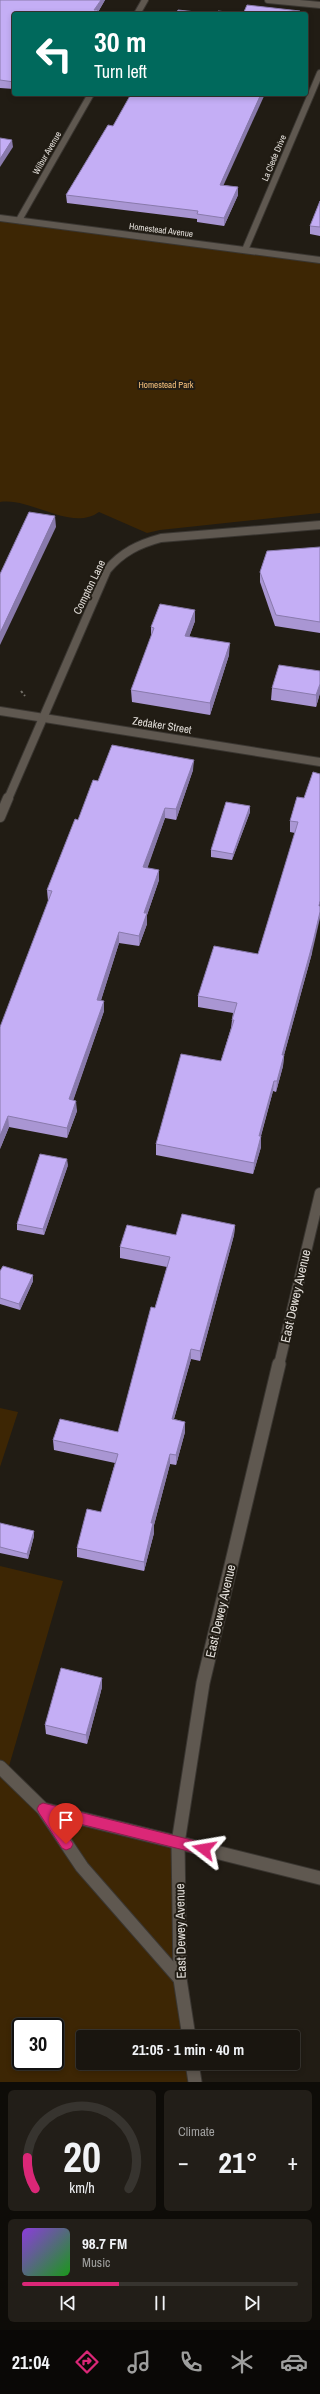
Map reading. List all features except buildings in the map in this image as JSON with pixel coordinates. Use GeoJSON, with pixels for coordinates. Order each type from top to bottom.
{"type":"FeatureCollection","features":[{"type":"Feature","properties":{"kind":"street"},"geometry":{"type":"LineString","coordinates":[[138,12],[145,0]]}},
{"type":"Feature","properties":{"kind":"street"},"geometry":{"type":"LineString","coordinates":[[268,0],[320,5]]}},
{"type":"Feature","properties":{"kind":"street","name":"La Clede Drive"},"geometry":{"type":"LineString","coordinates":[[245,250],[320,73]]}},
{"type":"Feature","properties":{"kind":"street","name":"Wilbur Avenue"},"geometry":{"type":"LineString","coordinates":[[19,220],[90,96]]}},
{"type":"Feature","properties":{"kind":"street","name":"Homestead Avenue"},"geometry":{"type":"LineString","coordinates":[[0,218],[320,260]]}},
{"type":"Feature","properties":{"kind":"street","name":"Compton Lane"},"geometry":{"type":"LineString","coordinates":[[0,817],[107,570],[114,560],[126,551],[141,544],[161,538],[320,525]]}},
{"type":"Feature","properties":{"kind":"street","name":"Zedaker Street"},"geometry":{"type":"LineString","coordinates":[[0,711],[320,762]]}},
{"type":"Feature","properties":{"kind":"street","name":"East Dewey Avenue"},"geometry":{"type":"LineString","coordinates":[[187,2030],[180,1979],[178,1843],[189,1764],[203,1683],[320,1193]]}},
{"type":"Feature","properties":{"kind":"street"},"geometry":{"type":"LineString","coordinates":[[0,1767],[43,1809],[82,1867],[180,1979]]}},
{"type":"Feature","properties":{"kind":"street"},"geometry":{"type":"LineString","coordinates":[[43,1809],[320,1878]]}},
{"type":"Feature","properties":{"kind":"street"},"geometry":{"type":"LineString","coordinates":[[193,2070],[195,2082]]}},
{"type":"Feature","properties":{"kind":"path"},"geometry":{"type":"LineString","coordinates":[[21,691],[25,696]]}},
{"type":"Feature","properties":{"kind":"green space","name":"Homestead Park"},"geometry":{"type":"Polygon","coordinates":[[[0,218],[320,260],[320,513],[160,530],[147,533],[99,512],[88,517],[76,518],[64,516],[25,504],[0,502],[0,218]]]}},
{"type":"Feature","properties":{"kind":"green space"},"geometry":{"type":"Polygon","coordinates":[[[0,1408],[18,1412],[0,1467],[0,1408]]]}},
{"type":"Feature","properties":{"kind":"green space"},"geometry":{"type":"Polygon","coordinates":[[[0,1566],[63,1581],[7,1773],[43,1809],[178,1843],[189,2030],[76,2030],[76,2070],[193,2070],[195,2082],[0,2082],[0,1566]]]}},
{"type":"Feature","properties":{"kind":"route"},"geometry":{"type":"LineString","coordinates":[[66,1844],[43,1809],[204,1849]]}}]}
